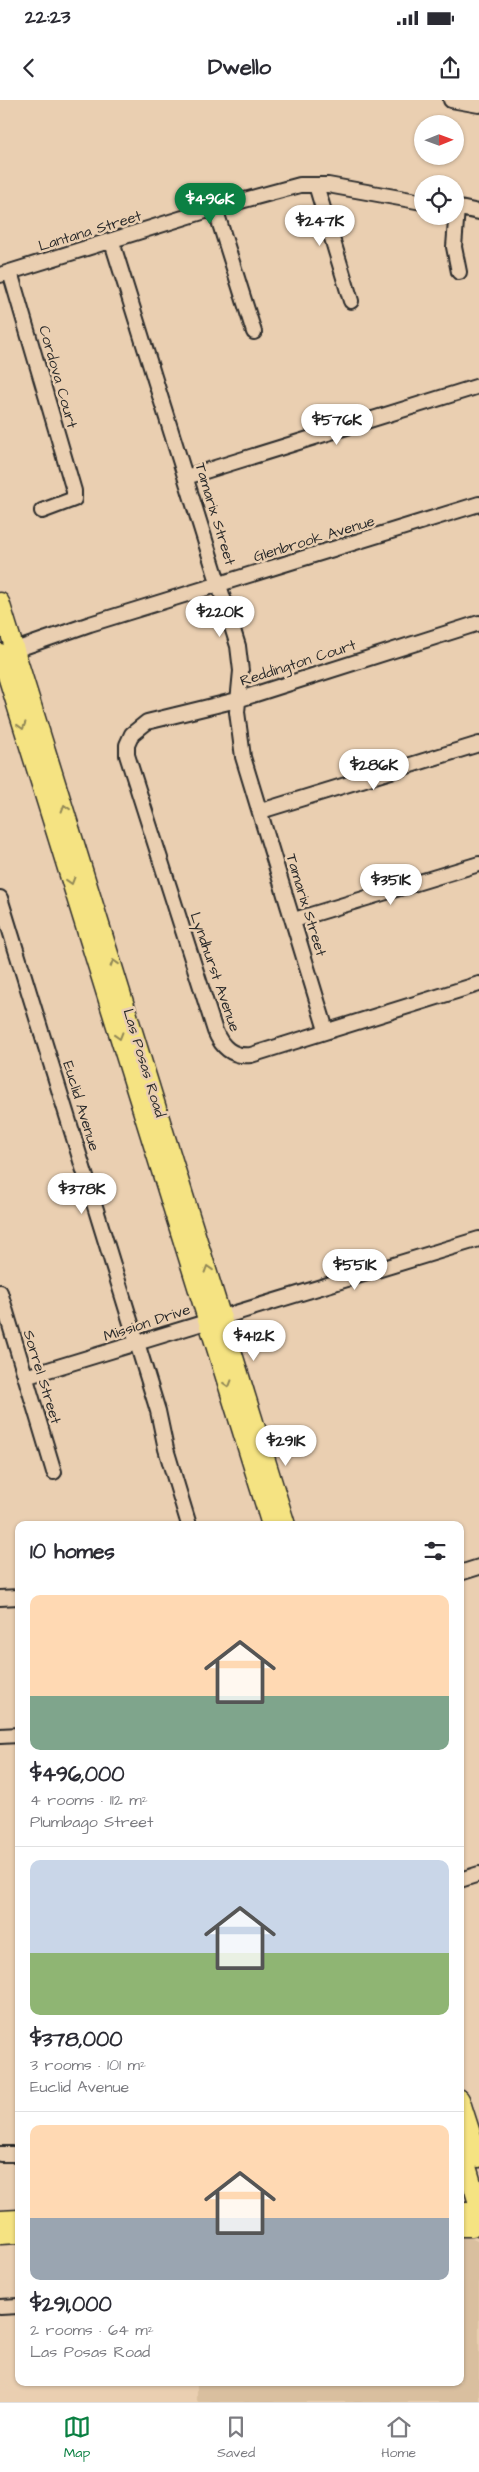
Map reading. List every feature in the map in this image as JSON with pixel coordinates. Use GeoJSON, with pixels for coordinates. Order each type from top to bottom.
{"type":"FeatureCollection","features":[{"type":"Feature","properties":{"kind":"main road","name":"Las Posas Road"},"geometry":{"type":"LineString","coordinates":[[0,602],[3,655],[216,1318],[285,1521]]}},
{"type":"Feature","properties":{"kind":"main road","name":"Las Posas Road"},"geometry":{"type":"LineString","coordinates":[[216,1318],[270,1521]]}},
{"type":"Feature","properties":{"kind":"main road"},"geometry":{"type":"LineString","coordinates":[[464,2111],[479,2158]]}},
{"type":"Feature","properties":{"kind":"main road"},"geometry":{"type":"LineString","coordinates":[[464,2156],[479,2207]]}},
{"type":"Feature","properties":{"kind":"main road"},"geometry":{"type":"LineString","coordinates":[[464,2211],[472,2211],[479,2216]]}},
{"type":"Feature","properties":{"kind":"main road"},"geometry":{"type":"LineString","coordinates":[[0,2220],[15,2219]]}},
{"type":"Feature","properties":{"kind":"main road"},"geometry":{"type":"LineString","coordinates":[[464,2226],[472,2227],[479,2220]]}},
{"type":"Feature","properties":{"kind":"main road"},"geometry":{"type":"LineString","coordinates":[[0,2234],[15,2234]]}},
{"type":"Feature","properties":{"kind":"street"},"geometry":{"type":"LineString","coordinates":[[451,100],[479,105]]}},
{"type":"Feature","properties":{"kind":"street"},"geometry":{"type":"LineString","coordinates":[[316,184],[351,301]]}},
{"type":"Feature","properties":{"kind":"street","name":"Lantana Street"},"geometry":{"type":"LineString","coordinates":[[5,274],[284,188],[316,184],[414,201]]}},
{"type":"Feature","properties":{"kind":"street"},"geometry":{"type":"LineString","coordinates":[[215,208],[254,332]]}},
{"type":"Feature","properties":{"kind":"street"},"geometry":{"type":"LineString","coordinates":[[464,209],[479,212]]}},
{"type":"Feature","properties":{"kind":"street"},"geometry":{"type":"LineString","coordinates":[[455,225],[454,247],[458,272]]}},
{"type":"Feature","properties":{"kind":"street","name":"Tamarix Street"},"geometry":{"type":"LineString","coordinates":[[112,242],[219,583],[241,663],[237,700],[237,724],[242,749],[326,1030]]}},
{"type":"Feature","properties":{"kind":"street","name":"Cordova Court"},"geometry":{"type":"LineString","coordinates":[[5,274],[74,491],[74,499],[42,511]]}},
{"type":"Feature","properties":{"kind":"street"},"geometry":{"type":"LineString","coordinates":[[186,477],[479,386]]}},
{"type":"Feature","properties":{"kind":"street","name":"Glenbrook Avenue"},"geometry":{"type":"LineString","coordinates":[[3,655],[219,583],[479,504]]}},
{"type":"Feature","properties":{"kind":"street","name":"Reddington Court"},"geometry":{"type":"LineString","coordinates":[[130,736],[147,722],[237,700],[479,623]]}},
{"type":"Feature","properties":{"kind":"street","name":"Lyndhurst Avenue"},"geometry":{"type":"LineString","coordinates":[[130,736],[127,745],[128,758],[215,1031],[222,1044],[234,1054],[252,1055],[326,1030],[479,984]]}},
{"type":"Feature","properties":{"kind":"street"},"geometry":{"type":"LineString","coordinates":[[261,811],[479,744]]}},
{"type":"Feature","properties":{"kind":"street"},"geometry":{"type":"LineString","coordinates":[[294,920],[479,864]]}},
{"type":"Feature","properties":{"kind":"street","name":"Euclid Avenue"},"geometry":{"type":"LineString","coordinates":[[0,898],[137,1344],[189,1521]]}},
{"type":"Feature","properties":{"kind":"street","name":"Mission Drive"},"geometry":{"type":"LineString","coordinates":[[25,1378],[479,1239]]}},
{"type":"Feature","properties":{"kind":"street","name":"Sorrel Street"},"geometry":{"type":"LineString","coordinates":[[0,1292],[54,1472]]}},
{"type":"Feature","properties":{"kind":"street"},"geometry":{"type":"LineString","coordinates":[[464,1572],[479,1567]]}},
{"type":"Feature","properties":{"kind":"street"},"geometry":{"type":"LineString","coordinates":[[0,1598],[15,1597]]}},
{"type":"Feature","properties":{"kind":"street"},"geometry":{"type":"LineString","coordinates":[[0,1736],[15,1735]]}},
{"type":"Feature","properties":{"kind":"street"},"geometry":{"type":"LineString","coordinates":[[464,1879],[479,1874]]}},
{"type":"Feature","properties":{"kind":"street"},"geometry":{"type":"LineString","coordinates":[[0,2154],[15,2154]]}},
{"type":"Feature","properties":{"kind":"street"},"geometry":{"type":"LineString","coordinates":[[0,2307],[15,2306]]}},
{"type":"Feature","properties":{"kind":"shaded area"},"geometry":{"type":"Polygon","coordinates":[[[464,2237],[469,2237],[479,2242],[479,2402],[197,2402],[197,2386],[464,2386],[464,2237]]]}}]}
